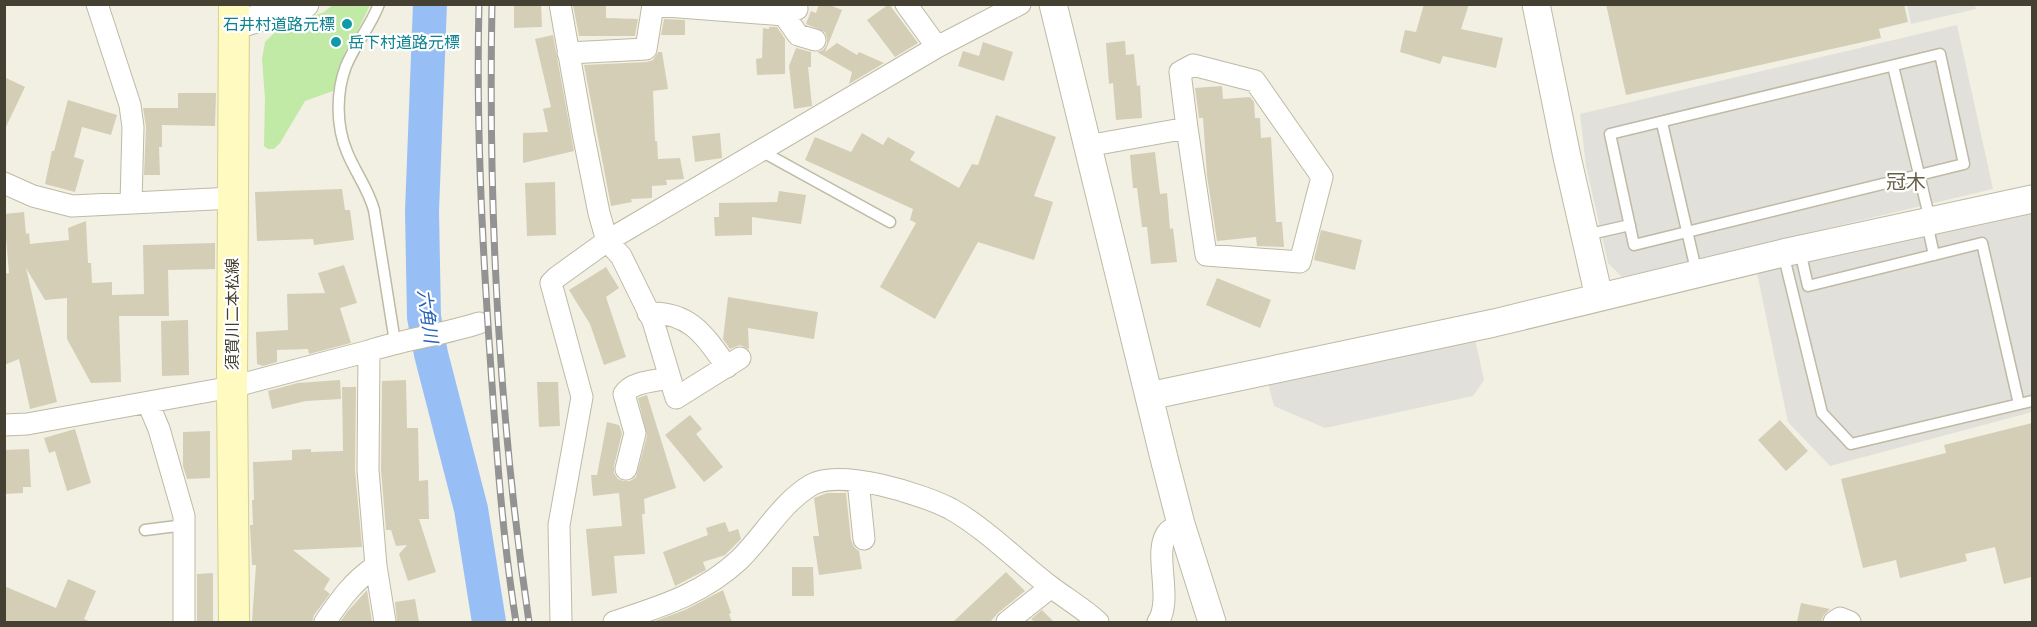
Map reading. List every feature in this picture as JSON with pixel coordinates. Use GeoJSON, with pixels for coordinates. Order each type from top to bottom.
{"type":"FeatureCollection","features":[{"type":"Feature","properties":{"kind":"main road","name":"須賀川二本松線"},"geometry":{"type":"LineString","coordinates":[[233,16],[234,622]]}},
{"type":"Feature","properties":{"kind":"street"},"geometry":{"type":"LineString","coordinates":[[97,4],[130,105],[133,126],[131,203]]}},
{"type":"Feature","properties":{"kind":"street"},"geometry":{"type":"LineString","coordinates":[[233,16],[305,4]]}},
{"type":"Feature","properties":{"kind":"street"},"geometry":{"type":"LineString","coordinates":[[560,4],[597,202],[607,241],[621,256],[648,313],[653,321],[676,398],[734,362],[689,323],[663,312],[648,313]]}},
{"type":"Feature","properties":{"kind":"street"},"geometry":{"type":"LineString","coordinates":[[906,4],[937,47]]}},
{"type":"Feature","properties":{"kind":"street"},"geometry":{"type":"LineString","coordinates":[[561,622],[559,525],[582,397],[551,283],[556,277],[607,241],[937,47],[1020,4]]}},
{"type":"Feature","properties":{"kind":"street"},"geometry":{"type":"LineString","coordinates":[[1053,4],[1181,524],[1212,622]]}},
{"type":"Feature","properties":{"kind":"street"},"geometry":{"type":"LineString","coordinates":[[1536,4],[1567,157],[1599,297]]}},
{"type":"Feature","properties":{"kind":"street"},"geometry":{"type":"LineString","coordinates":[[568,53],[646,49],[653,5],[791,12],[798,35],[815,40]]}},
{"type":"Feature","properties":{"kind":"street"},"geometry":{"type":"LineString","coordinates":[[1193,65],[1255,81],[1322,177],[1300,262],[1206,255],[1187,129],[1180,72],[1193,65]]}},
{"type":"Feature","properties":{"kind":"street"},"geometry":{"type":"LineString","coordinates":[[1087,146],[1187,129]]}},
{"type":"Feature","properties":{"kind":"street"},"geometry":{"type":"LineString","coordinates":[[4,183],[33,196],[72,206],[233,198]]}},
{"type":"Feature","properties":{"kind":"street"},"geometry":{"type":"LineString","coordinates":[[1149,396],[1494,323],[1791,252],[2032,198]]}},
{"type":"Feature","properties":{"kind":"street"},"geometry":{"type":"LineString","coordinates":[[4,425],[27,424],[232,387],[399,341],[440,335],[478,323]]}},
{"type":"Feature","properties":{"kind":"street"},"geometry":{"type":"LineString","coordinates":[[369,351],[368,470],[376,566],[385,622]]}},
{"type":"Feature","properties":{"kind":"street"},"geometry":{"type":"LineString","coordinates":[[626,469],[635,433],[624,394],[634,385],[669,378]]}},
{"type":"Feature","properties":{"kind":"street"},"geometry":{"type":"LineString","coordinates":[[148,403],[159,429],[184,516],[184,622]]}},
{"type":"Feature","properties":{"kind":"street"},"geometry":{"type":"LineString","coordinates":[[614,622],[688,596],[712,583],[754,545],[790,501],[814,484],[840,479],[895,489],[951,510],[1008,550],[1098,622]]}},
{"type":"Feature","properties":{"kind":"street"},"geometry":{"type":"LineString","coordinates":[[858,481],[864,540]]}},
{"type":"Feature","properties":{"kind":"street"},"geometry":{"type":"LineString","coordinates":[[1158,622],[1165,608],[1163,545],[1168,532],[1181,524]]}},
{"type":"Feature","properties":{"kind":"street"},"geometry":{"type":"LineString","coordinates":[[325,622],[360,576],[376,566]]}},
{"type":"Feature","properties":{"kind":"street"},"geometry":{"type":"LineString","coordinates":[[1007,622],[1051,586]]}},
{"type":"Feature","properties":{"kind":"street"},"geometry":{"type":"LineString","coordinates":[[1834,622],[1840,618],[1850,622]]}},
{"type":"Feature","properties":{"kind":"lane"},"geometry":{"type":"LineString","coordinates":[[378,4],[374,17],[346,66],[338,116],[347,152],[370,193],[399,341]]}},
{"type":"Feature","properties":{"kind":"lane"},"geometry":{"type":"LineString","coordinates":[[1940,54],[1964,165],[1634,245],[1610,134],[1662,123],[1940,54]]}},
{"type":"Feature","properties":{"kind":"lane"},"geometry":{"type":"LineString","coordinates":[[1893,66],[1920,176],[1934,255]]}},
{"type":"Feature","properties":{"kind":"lane"},"geometry":{"type":"LineString","coordinates":[[1662,123],[1697,274]]}},
{"type":"Feature","properties":{"kind":"lane"},"geometry":{"type":"LineString","coordinates":[[760,151],[890,222]]}},
{"type":"Feature","properties":{"kind":"lane"},"geometry":{"type":"LineString","coordinates":[[1585,235],[1630,225]]}},
{"type":"Feature","properties":{"kind":"lane"},"geometry":{"type":"LineString","coordinates":[[1791,252],[1808,286],[1982,243],[2019,405]]}},
{"type":"Feature","properties":{"kind":"lane"},"geometry":{"type":"LineString","coordinates":[[1791,252],[1822,413],[1851,444],[2032,401]]}},
{"type":"Feature","properties":{"kind":"lane"},"geometry":{"type":"LineString","coordinates":[[145,530],[185,525]]}},
{"type":"Feature","properties":{"kind":"green space"},"geometry":{"type":"Polygon","coordinates":[[[334,4],[370,5],[345,52],[333,91],[305,101],[280,143],[274,149],[268,149],[264,146],[265,98],[262,59],[265,42],[278,29],[324,12],[334,4]]]}},
{"type":"Feature","properties":{"kind":"shaded area"},"geometry":{"type":"Polygon","coordinates":[[[1907,5],[1975,5],[1976,9],[1911,24],[1907,5]]]}},
{"type":"Feature","properties":{"kind":"shaded area"},"geometry":{"type":"Polygon","coordinates":[[[1957,25],[1993,189],[1622,277],[1608,263],[1586,166],[1580,114],[1957,25]]]}},
{"type":"Feature","properties":{"kind":"shaded area"},"geometry":{"type":"Polygon","coordinates":[[[2032,207],[2032,412],[1830,466],[1788,422],[1756,268],[2032,207]]]}},
{"type":"Feature","properties":{"kind":"shaded area"},"geometry":{"type":"Polygon","coordinates":[[[1475,339],[1484,380],[1473,396],[1325,428],[1274,406],[1268,383],[1475,339]]]}},
{"type":"Feature","properties":{"kind":"building"},"geometry":{"type":"Polygon","coordinates":[[[514,4],[541,4],[542,27],[514,28],[514,4]]]}},
{"type":"Feature","properties":{"kind":"building"},"geometry":{"type":"Polygon","coordinates":[[[819,4],[827,4],[842,10],[825,52],[837,43],[857,55],[859,52],[884,63],[849,84],[852,72],[817,52],[823,50],[827,44],[825,32],[806,24],[811,11],[816,13],[819,4]]]}},
{"type":"Feature","properties":{"kind":"building"},"geometry":{"type":"Polygon","coordinates":[[[889,4],[918,43],[895,57],[867,20],[889,4]]]}},
{"type":"Feature","properties":{"kind":"building"},"geometry":{"type":"Polygon","coordinates":[[[1424,4],[1469,4],[1461,29],[1503,38],[1496,68],[1443,56],[1440,64],[1400,52],[1405,30],[1416,32],[1424,4]]]}},
{"type":"Feature","properties":{"kind":"building"},"geometry":{"type":"Polygon","coordinates":[[[1606,4],[1904,4],[1908,22],[1879,29],[1881,38],[1626,95],[1606,4]]]}},
{"type":"Feature","properties":{"kind":"building"},"geometry":{"type":"Polygon","coordinates":[[[573,5],[606,5],[606,18],[638,19],[635,36],[579,36],[573,5]]]}},
{"type":"Feature","properties":{"kind":"building"},"geometry":{"type":"Polygon","coordinates":[[[664,19],[685,20],[685,35],[661,35],[664,19]]]}},
{"type":"Feature","properties":{"kind":"building"},"geometry":{"type":"Polygon","coordinates":[[[769,27],[777,27],[785,39],[785,74],[757,75],[756,59],[762,58],[763,28],[769,29],[769,27]]]}},
{"type":"Feature","properties":{"kind":"building"},"geometry":{"type":"Polygon","coordinates":[[[553,35],[574,151],[523,163],[523,133],[548,132],[543,109],[551,107],[535,39],[553,35]]]}},
{"type":"Feature","properties":{"kind":"building"},"geometry":{"type":"Polygon","coordinates":[[[1125,41],[1126,55],[1134,54],[1137,86],[1140,85],[1142,118],[1116,120],[1113,83],[1109,84],[1106,43],[1125,41]]]}},
{"type":"Feature","properties":{"kind":"building"},"geometry":{"type":"Polygon","coordinates":[[[983,42],[1013,52],[1004,81],[958,66],[963,51],[979,56],[983,42]]]}},
{"type":"Feature","properties":{"kind":"building"},"geometry":{"type":"Polygon","coordinates":[[[796,48],[811,52],[811,67],[808,67],[812,106],[794,109],[789,66],[796,48]]]}},
{"type":"Feature","properties":{"kind":"building"},"geometry":{"type":"Polygon","coordinates":[[[658,52],[662,52],[668,89],[653,91],[658,159],[680,158],[684,179],[666,180],[667,185],[652,186],[652,198],[631,199],[632,202],[611,206],[584,65],[647,62],[653,60],[658,52]]]}},
{"type":"Feature","properties":{"kind":"building"},"geometry":{"type":"Polygon","coordinates":[[[4,77],[25,87],[4,131],[4,77]]]}},
{"type":"Feature","properties":{"kind":"building"},"geometry":{"type":"Polygon","coordinates":[[[1222,86],[1223,99],[1250,97],[1254,102],[1255,118],[1260,118],[1261,138],[1271,137],[1276,222],[1282,222],[1284,247],[1257,246],[1256,237],[1217,241],[1207,176],[1203,118],[1199,118],[1195,88],[1222,86]]]}},
{"type":"Feature","properties":{"kind":"building"},"geometry":{"type":"Polygon","coordinates":[[[178,93],[216,93],[215,126],[162,125],[162,147],[159,147],[160,175],[144,175],[146,127],[143,108],[178,108],[178,93]]]}},
{"type":"Feature","properties":{"kind":"building"},"geometry":{"type":"Polygon","coordinates":[[[68,100],[117,115],[111,135],[82,127],[74,157],[84,160],[75,192],[45,184],[52,151],[54,151],[68,100]]]}},
{"type":"Feature","properties":{"kind":"building"},"geometry":{"type":"Polygon","coordinates":[[[996,115],[1056,137],[1034,196],[1053,202],[1034,260],[978,242],[935,319],[880,287],[916,223],[910,220],[913,209],[805,160],[815,137],[851,152],[862,133],[883,145],[888,137],[915,152],[910,160],[959,188],[972,164],[978,165],[996,115]]]}},
{"type":"Feature","properties":{"kind":"building"},"geometry":{"type":"Polygon","coordinates":[[[720,133],[722,158],[695,162],[692,136],[720,133]]]}},
{"type":"Feature","properties":{"kind":"building"},"geometry":{"type":"Polygon","coordinates":[[[1155,152],[1160,194],[1167,193],[1170,229],[1173,228],[1177,262],[1151,264],[1147,227],[1142,227],[1137,188],[1133,188],[1130,155],[1155,152]]]}},
{"type":"Feature","properties":{"kind":"building"},"geometry":{"type":"Polygon","coordinates":[[[555,182],[556,235],[527,236],[525,183],[555,182]]]}},
{"type":"Feature","properties":{"kind":"building"},"geometry":{"type":"Polygon","coordinates":[[[342,189],[345,210],[350,210],[354,240],[314,245],[313,239],[257,241],[255,192],[342,189]]]}},
{"type":"Feature","properties":{"kind":"building"},"geometry":{"type":"Polygon","coordinates":[[[779,191],[806,195],[801,224],[752,217],[752,235],[715,236],[714,217],[719,217],[719,203],[777,202],[779,191]]]}},
{"type":"Feature","properties":{"kind":"building"},"geometry":{"type":"Polygon","coordinates":[[[24,212],[26,234],[29,233],[30,244],[69,240],[68,228],[86,221],[88,263],[91,263],[92,283],[112,282],[112,295],[144,294],[143,245],[215,243],[215,269],[168,270],[169,316],[119,316],[121,382],[91,383],[67,339],[67,298],[45,300],[26,268],[57,402],[30,409],[19,359],[4,365],[4,274],[9,273],[4,214],[24,212]]]}},
{"type":"Feature","properties":{"kind":"building"},"geometry":{"type":"Polygon","coordinates":[[[1321,230],[1362,240],[1355,270],[1314,260],[1321,230]]]}},
{"type":"Feature","properties":{"kind":"building"},"geometry":{"type":"Polygon","coordinates":[[[344,265],[357,303],[340,308],[351,343],[309,354],[308,349],[277,350],[277,362],[263,366],[257,364],[256,332],[288,330],[287,294],[325,293],[318,273],[344,265]]]}},
{"type":"Feature","properties":{"kind":"building"},"geometry":{"type":"Polygon","coordinates":[[[606,267],[619,288],[606,297],[626,357],[604,365],[590,324],[569,290],[606,267]]]}},
{"type":"Feature","properties":{"kind":"building"},"geometry":{"type":"Polygon","coordinates":[[[1217,278],[1271,300],[1260,328],[1206,305],[1217,278]]]}},
{"type":"Feature","properties":{"kind":"building"},"geometry":{"type":"Polygon","coordinates":[[[728,297],[818,312],[814,339],[748,328],[749,349],[740,345],[730,349],[723,339],[728,297]]]}},
{"type":"Feature","properties":{"kind":"building"},"geometry":{"type":"Polygon","coordinates":[[[188,320],[189,375],[162,376],[161,321],[188,320]]]}},
{"type":"Feature","properties":{"kind":"building"},"geometry":{"type":"Polygon","coordinates":[[[340,380],[341,399],[306,401],[272,409],[268,391],[298,383],[340,380]]]}},
{"type":"Feature","properties":{"kind":"building"},"geometry":{"type":"Polygon","coordinates":[[[406,380],[407,428],[418,428],[419,481],[428,480],[429,519],[419,519],[436,572],[408,581],[399,554],[407,545],[396,546],[391,530],[386,530],[381,470],[382,381],[406,380]]]}},
{"type":"Feature","properties":{"kind":"building"},"geometry":{"type":"Polygon","coordinates":[[[537,382],[558,382],[560,426],[539,427],[537,382]]]}},
{"type":"Feature","properties":{"kind":"building"},"geometry":{"type":"Polygon","coordinates":[[[342,387],[356,387],[355,470],[362,547],[293,550],[330,579],[324,589],[330,594],[314,615],[312,622],[252,622],[256,565],[252,565],[250,525],[253,525],[253,462],[292,460],[292,450],[343,451],[342,387]]]}},
{"type":"Feature","properties":{"kind":"building"},"geometry":{"type":"Polygon","coordinates":[[[647,395],[676,488],[644,499],[645,514],[642,514],[645,554],[614,556],[617,593],[592,596],[586,529],[622,526],[619,493],[593,496],[591,475],[597,475],[607,422],[619,425],[622,433],[614,473],[618,479],[623,481],[630,481],[636,477],[647,436],[638,398],[647,395]]]}},
{"type":"Feature","properties":{"kind":"building"},"geometry":{"type":"Polygon","coordinates":[[[690,415],[702,429],[696,434],[723,467],[704,482],[665,435],[690,415]]]}},
{"type":"Feature","properties":{"kind":"building"},"geometry":{"type":"Polygon","coordinates":[[[1780,420],[1808,451],[1786,471],[1758,440],[1780,420]]]}},
{"type":"Feature","properties":{"kind":"building"},"geometry":{"type":"Polygon","coordinates":[[[2032,423],[2032,577],[2004,584],[1995,547],[1965,554],[1967,561],[1900,578],[1896,560],[1863,568],[1841,479],[1946,453],[1944,445],[2032,423]]]}},
{"type":"Feature","properties":{"kind":"building"},"geometry":{"type":"Polygon","coordinates":[[[75,429],[91,483],[67,491],[55,451],[49,453],[44,438],[75,429]]]}},
{"type":"Feature","properties":{"kind":"building"},"geometry":{"type":"Polygon","coordinates":[[[210,431],[210,478],[187,479],[183,466],[183,432],[210,431]]]}},
{"type":"Feature","properties":{"kind":"building"},"geometry":{"type":"Polygon","coordinates":[[[29,449],[31,487],[23,487],[23,493],[5,494],[4,450],[29,449]]]}},
{"type":"Feature","properties":{"kind":"building"},"geometry":{"type":"Polygon","coordinates":[[[827,493],[846,493],[851,540],[859,551],[862,569],[819,575],[813,536],[819,536],[814,498],[827,493]]]}},
{"type":"Feature","properties":{"kind":"building"},"geometry":{"type":"Polygon","coordinates":[[[725,522],[729,532],[738,529],[741,539],[725,555],[703,562],[706,570],[675,586],[663,552],[708,535],[706,528],[725,522]]]}},
{"type":"Feature","properties":{"kind":"building"},"geometry":{"type":"Polygon","coordinates":[[[792,567],[813,567],[814,596],[792,596],[792,567]]]}},
{"type":"Feature","properties":{"kind":"building"},"geometry":{"type":"Polygon","coordinates":[[[1006,572],[1025,591],[990,622],[953,622],[1006,572]]]}},
{"type":"Feature","properties":{"kind":"building"},"geometry":{"type":"Polygon","coordinates":[[[213,573],[213,622],[197,622],[197,574],[213,573]]]}},
{"type":"Feature","properties":{"kind":"building"},"geometry":{"type":"Polygon","coordinates":[[[68,579],[96,591],[84,619],[91,622],[4,622],[4,586],[56,608],[68,579]]]}},
{"type":"Feature","properties":{"kind":"building"},"geometry":{"type":"Polygon","coordinates":[[[367,590],[372,622],[340,622],[348,611],[367,590]]]}},
{"type":"Feature","properties":{"kind":"building"},"geometry":{"type":"Polygon","coordinates":[[[723,590],[732,622],[652,622],[685,610],[723,590]]]}},
{"type":"Feature","properties":{"kind":"building"},"geometry":{"type":"Polygon","coordinates":[[[415,599],[419,622],[397,622],[395,602],[415,599]]]}},
{"type":"Feature","properties":{"kind":"building"},"geometry":{"type":"Polygon","coordinates":[[[1801,603],[1830,609],[1821,622],[1797,622],[1801,603]]]}},
{"type":"Feature","properties":{"kind":"building"},"geometry":{"type":"Polygon","coordinates":[[[1042,610],[1054,622],[1035,622],[1031,619],[1042,610]]]}},
{"type":"Feature","properties":{"kind":"waterway","name":"六角川"},"geometry":{"type":"LineString","coordinates":[[430,4],[422,211],[424,317],[431,354],[471,509],[489,622]]}},
{"type":"Feature","properties":{"kind":"railway"},"geometry":{"type":"LineString","coordinates":[[479,4],[479,136],[487,311],[500,489],[516,622]]}},
{"type":"Feature","properties":{"kind":"railway"},"geometry":{"type":"LineString","coordinates":[[492,4],[492,159],[498,314],[510,468],[529,622]]}},
{"type":"Feature","properties":{"kind":"place","name":"石井村道路元標"},"geometry":{"type":"Point","coordinates":[347,24]}},
{"type":"Feature","properties":{"kind":"place","name":"岳下村道路元標"},"geometry":{"type":"Point","coordinates":[336,42]}},
{"type":"Feature","properties":{"kind":"district","name":"冠木"},"geometry":{"type":"Point","coordinates":[1906,181]}}]}
